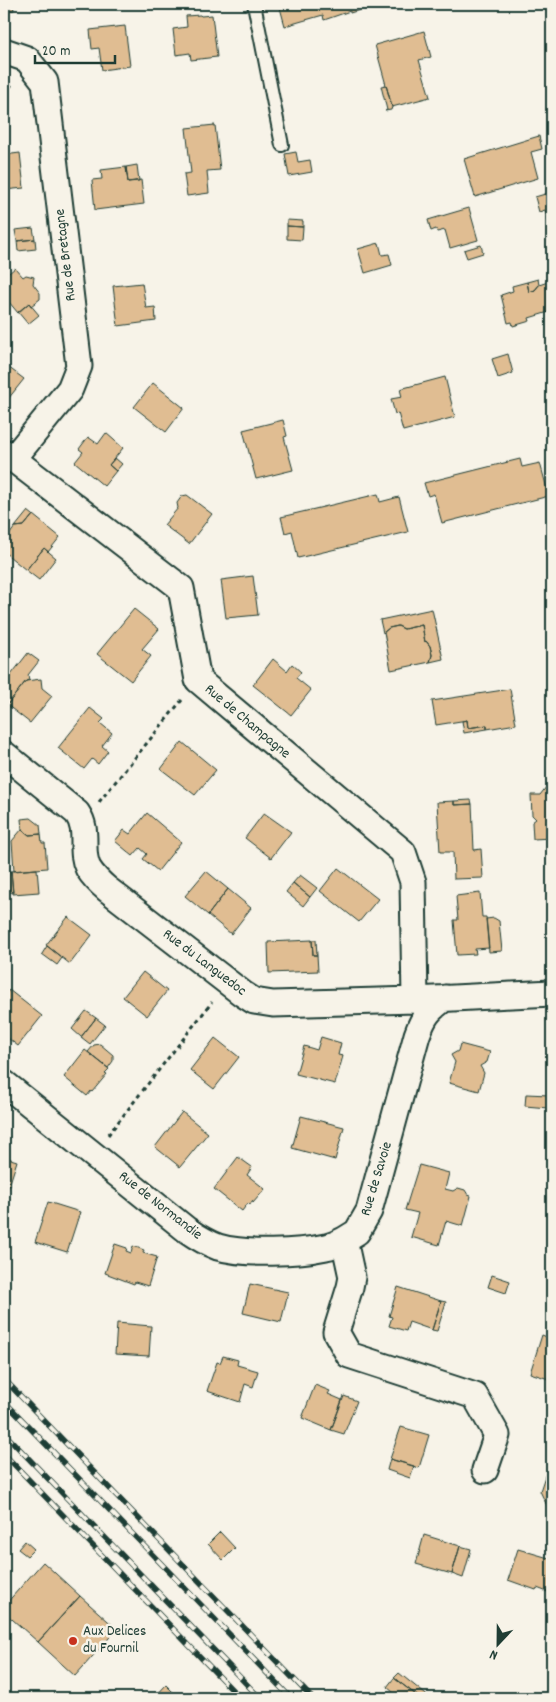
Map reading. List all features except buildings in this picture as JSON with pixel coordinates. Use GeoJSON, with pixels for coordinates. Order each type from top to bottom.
{"type":"FeatureCollection","features":[{"type":"Feature","properties":{"kind":"street","name":"Rue de Bretagne"},"geometry":{"type":"LineString","coordinates":[[4,51],[26,59],[45,82],[79,366],[70,389],[8,456]]}},
{"type":"Feature","properties":{"kind":"street","name":"Rue de Champagne"},"geometry":{"type":"LineString","coordinates":[[8,456],[182,588],[198,680],[402,852],[413,882],[415,1000]]}},
{"type":"Feature","properties":{"kind":"street"},"geometry":{"type":"LineString","coordinates":[[4,754],[68,805],[81,820]]}},
{"type":"Feature","properties":{"kind":"street","name":"Rue du Languedoc"},"geometry":{"type":"LineString","coordinates":[[81,820],[88,867],[95,878],[248,998],[264,1003],[415,1000],[552,993]]}},
{"type":"Feature","properties":{"kind":"street","name":"Rue de Savoie"},"geometry":{"type":"LineString","coordinates":[[344,1240],[357,1232],[369,1212],[423,1019],[428,1011],[444,998]]}},
{"type":"Feature","properties":{"kind":"street","name":"Rue de Normandie"},"geometry":{"type":"LineString","coordinates":[[4,1084],[204,1241],[219,1247],[270,1252],[310,1250],[328,1247],[344,1240]]}},
{"type":"Feature","properties":{"kind":"street"},"geometry":{"type":"LineString","coordinates":[[344,1240],[352,1277],[336,1332],[349,1354],[475,1396],[497,1435],[485,1470]]}},
{"type":"Feature","properties":{"kind":"lane"},"geometry":{"type":"LineString","coordinates":[[254,4],[282,145]]}},
{"type":"Feature","properties":{"kind":"path"},"geometry":{"type":"LineString","coordinates":[[81,820],[108,793],[198,680]]}},
{"type":"Feature","properties":{"kind":"path"},"geometry":{"type":"LineString","coordinates":[[93,1154],[227,982]]}},
{"type":"Feature","properties":{"kind":"railway"},"geometry":{"type":"LineString","coordinates":[[4,1379],[312,1698]]}},
{"type":"Feature","properties":{"kind":"railway"},"geometry":{"type":"LineString","coordinates":[[4,1401],[291,1698]]}},
{"type":"Feature","properties":{"kind":"railway"},"geometry":{"type":"LineString","coordinates":[[4,1433],[260,1698]]}},
{"type":"Feature","properties":{"kind":"railway"},"geometry":{"type":"LineString","coordinates":[[4,1454],[240,1698]]}},
{"type":"Feature","properties":{"kind":"place","name":"Aux Delices du Fournil"},"geometry":{"type":"Point","coordinates":[73,1641]}}]}
